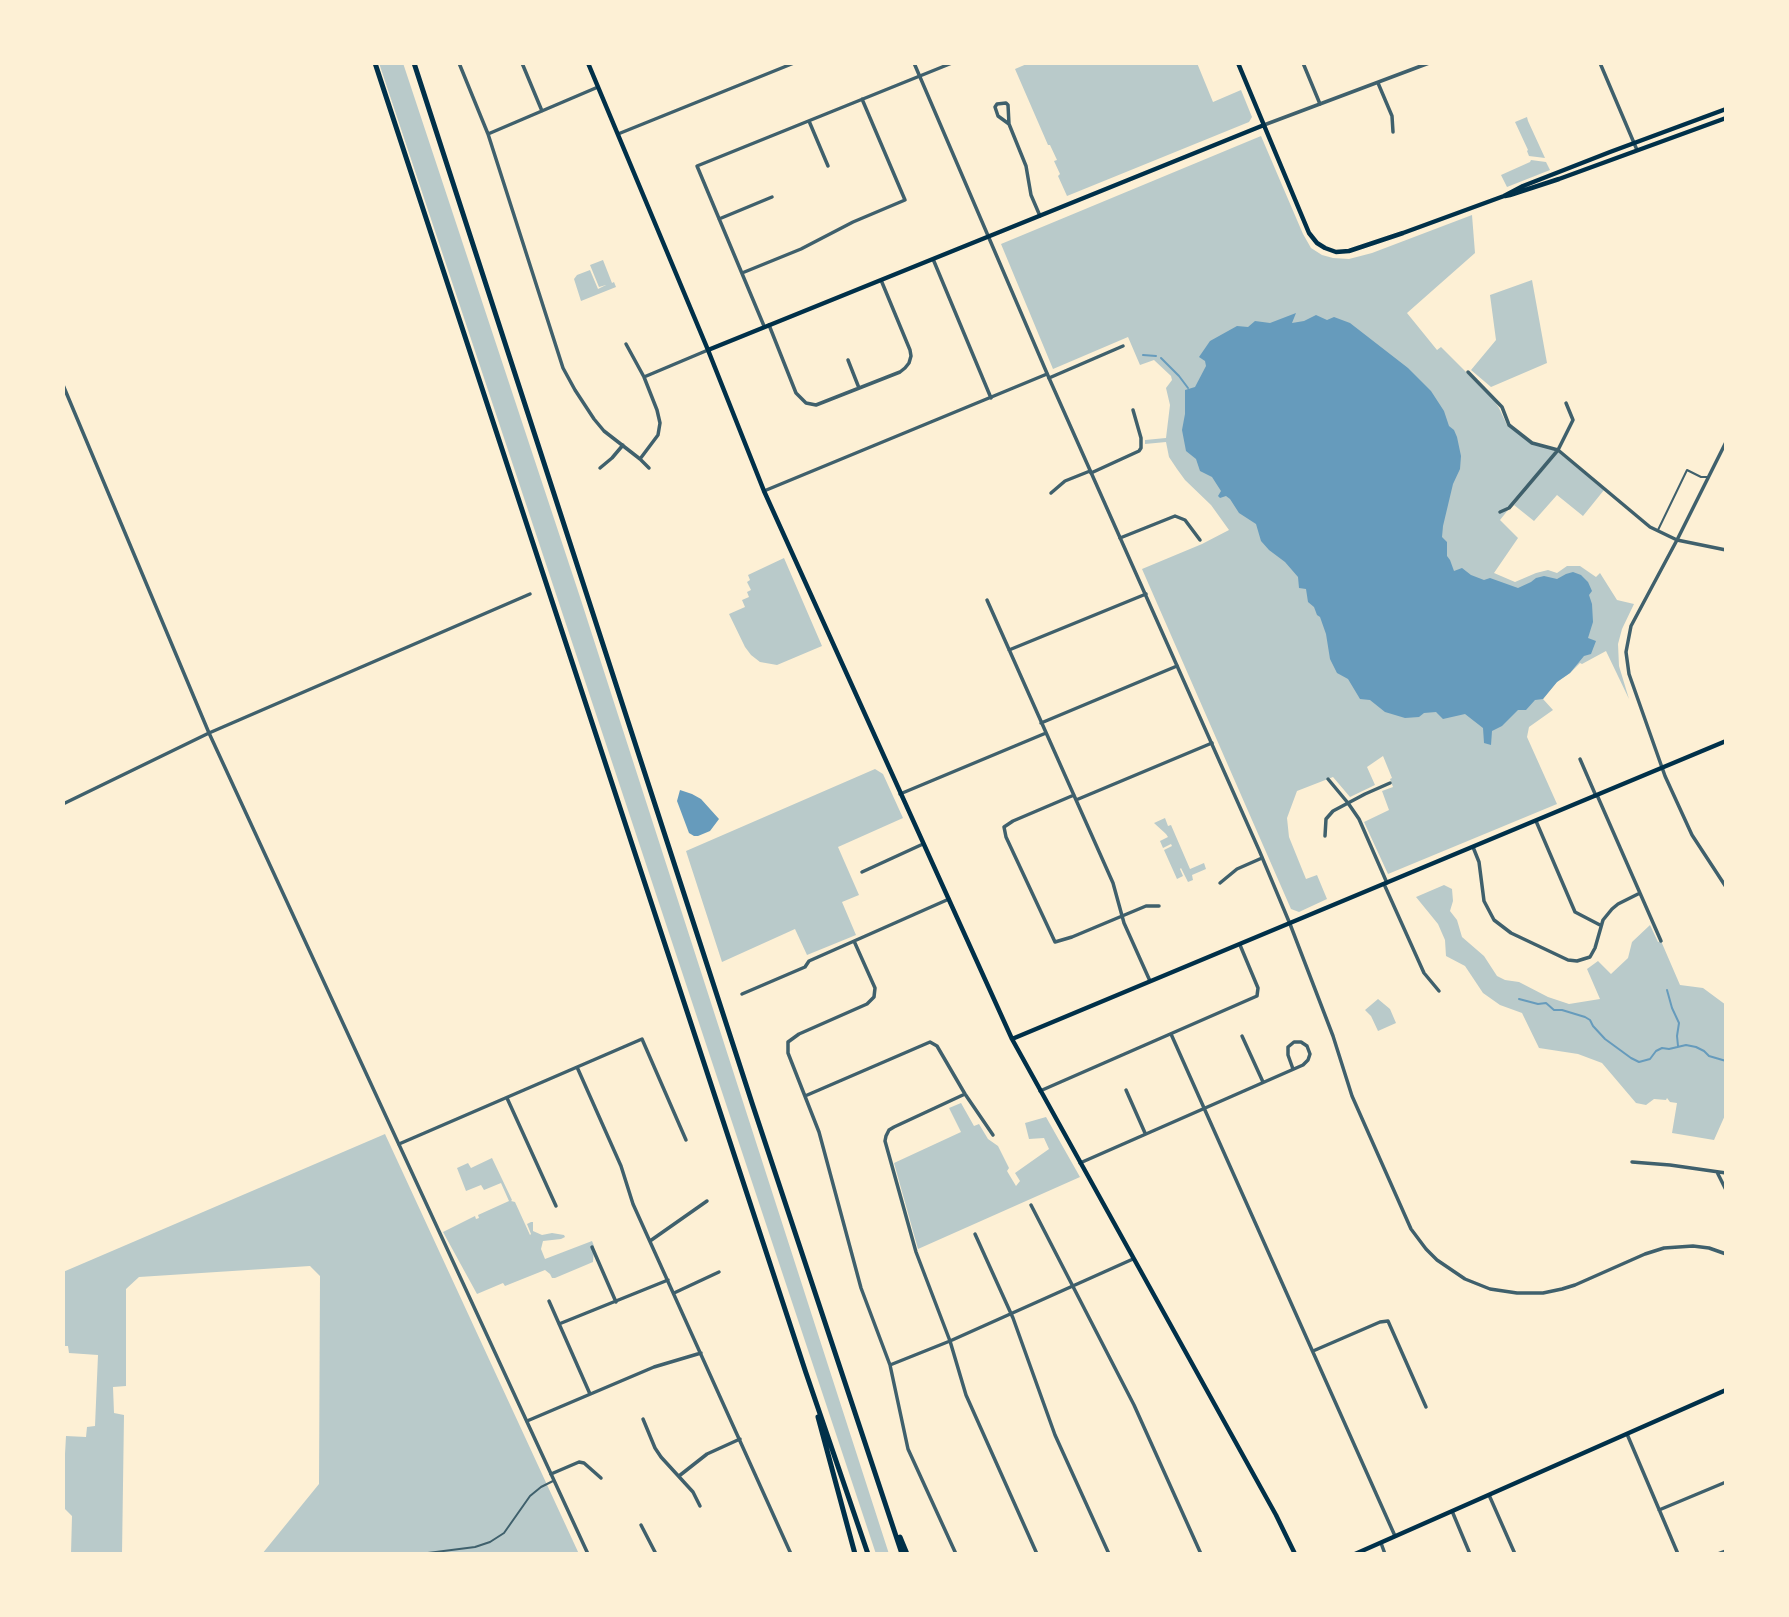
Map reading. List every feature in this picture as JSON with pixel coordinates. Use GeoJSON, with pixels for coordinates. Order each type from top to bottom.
{"type":"FeatureCollection","features":[{"type":"Feature","properties":{"kind":"highway"},"geometry":{"type":"LineString","coordinates":[[375,63],[868,1554]]}},
{"type":"Feature","properties":{"kind":"highway"},"geometry":{"type":"LineString","coordinates":[[414,63],[757,1119],[904,1554]]}},
{"type":"Feature","properties":{"kind":"highway"},"geometry":{"type":"LineString","coordinates":[[806,1373],[855,1554]]}},
{"type":"Feature","properties":{"kind":"main road"},"geometry":{"type":"LineString","coordinates":[[588,63],[708,349],[764,491],[1012,1039],[1276,1515],[1295,1554]]}},
{"type":"Feature","properties":{"kind":"main road"},"geometry":{"type":"LineString","coordinates":[[1238,63],[1309,233],[1317,243],[1336,252],[1370,245],[1726,109]]}},
{"type":"Feature","properties":{"kind":"main road"},"geometry":{"type":"LineString","coordinates":[[1504,195],[1559,179],[1726,118]]}},
{"type":"Feature","properties":{"kind":"main road"},"geometry":{"type":"LineString","coordinates":[[708,349],[1264,125]]}},
{"type":"Feature","properties":{"kind":"main road"},"geometry":{"type":"LineString","coordinates":[[1557,172],[1559,179]]}},
{"type":"Feature","properties":{"kind":"main road"},"geometry":{"type":"LineString","coordinates":[[1012,1039],[1726,741]]}},
{"type":"Feature","properties":{"kind":"main road"},"geometry":{"type":"LineString","coordinates":[[1355,1554],[1726,1390]]}},
{"type":"Feature","properties":{"kind":"street"},"geometry":{"type":"LineString","coordinates":[[459,63],[488,134],[563,369],[604,431],[649,468]]}},
{"type":"Feature","properties":{"kind":"street"},"geometry":{"type":"LineString","coordinates":[[522,63],[542,111]]}},
{"type":"Feature","properties":{"kind":"street"},"geometry":{"type":"LineString","coordinates":[[618,134],[794,63]]}},
{"type":"Feature","properties":{"kind":"street"},"geometry":{"type":"LineString","coordinates":[[915,63],[1048,376],[1290,923],[1333,1035],[1352,1096],[1409,1226],[1426,1249],[1452,1271],[1478,1285],[1527,1294],[1575,1285],[1664,1248],[1693,1246],[1726,1253]]}},
{"type":"Feature","properties":{"kind":"street"},"geometry":{"type":"LineString","coordinates":[[881,280],[910,350],[911,356],[905,368],[817,405],[806,403],[796,393],[697,166],[952,63]]}},
{"type":"Feature","properties":{"kind":"street"},"geometry":{"type":"LineString","coordinates":[[1303,63],[1321,104]]}},
{"type":"Feature","properties":{"kind":"street"},"geometry":{"type":"LineString","coordinates":[[1264,125],[1429,63]]}},
{"type":"Feature","properties":{"kind":"street"},"geometry":{"type":"LineString","coordinates":[[1600,63],[1637,150]]}},
{"type":"Feature","properties":{"kind":"street"},"geometry":{"type":"LineString","coordinates":[[1378,83],[1392,116],[1393,132]]}},
{"type":"Feature","properties":{"kind":"street"},"geometry":{"type":"LineString","coordinates":[[488,134],[598,87]]}},
{"type":"Feature","properties":{"kind":"street"},"geometry":{"type":"LineString","coordinates":[[742,273],[801,249],[853,222],[905,200],[862,99]]}},
{"type":"Feature","properties":{"kind":"street"},"geometry":{"type":"LineString","coordinates":[[1009,124],[998,116],[995,107],[997,104],[1002,102],[1008,106],[1009,124],[1026,166],[1031,195],[1040,216]]}},
{"type":"Feature","properties":{"kind":"street"},"geometry":{"type":"LineString","coordinates":[[809,121],[828,166]]}},
{"type":"Feature","properties":{"kind":"street"},"geometry":{"type":"LineString","coordinates":[[719,219],[772,197]]}},
{"type":"Feature","properties":{"kind":"street"},"geometry":{"type":"LineString","coordinates":[[933,259],[991,398]]}},
{"type":"Feature","properties":{"kind":"street"},"geometry":{"type":"LineString","coordinates":[[626,344],[644,377],[660,423],[658,435],[640,459]]}},
{"type":"Feature","properties":{"kind":"street"},"geometry":{"type":"LineString","coordinates":[[764,491],[1123,346]]}},
{"type":"Feature","properties":{"kind":"street"},"geometry":{"type":"LineString","coordinates":[[644,377],[708,349]]}},
{"type":"Feature","properties":{"kind":"street"},"geometry":{"type":"LineString","coordinates":[[848,360],[859,388]]}},
{"type":"Feature","properties":{"kind":"street"},"geometry":{"type":"LineString","coordinates":[[1468,372],[1502,407],[1509,425],[1532,443],[1558,450],[1650,527],[1677,540],[1726,551]]}},
{"type":"Feature","properties":{"kind":"street"},"geometry":{"type":"LineString","coordinates":[[63,384],[209,733],[588,1554]]}},
{"type":"Feature","properties":{"kind":"street"},"geometry":{"type":"LineString","coordinates":[[1500,512],[1509,508],[1558,450],[1573,420],[1566,403]]}},
{"type":"Feature","properties":{"kind":"street"},"geometry":{"type":"LineString","coordinates":[[1051,493],[1066,481],[1139,451],[1141,439],[1132,410]]}},
{"type":"Feature","properties":{"kind":"street"},"geometry":{"type":"LineString","coordinates":[[1726,442],[1630,626],[1626,652],[1629,674],[1662,768],[1692,835],[1726,887]]}},
{"type":"Feature","properties":{"kind":"street"},"geometry":{"type":"LineString","coordinates":[[600,468],[623,445]]}},
{"type":"Feature","properties":{"kind":"street"},"geometry":{"type":"LineString","coordinates":[[1120,538],[1175,516],[1185,520],[1200,540]]}},
{"type":"Feature","properties":{"kind":"street"},"geometry":{"type":"LineString","coordinates":[[63,804],[209,733],[530,594]]}},
{"type":"Feature","properties":{"kind":"street"},"geometry":{"type":"LineString","coordinates":[[1009,650],[1146,594]]}},
{"type":"Feature","properties":{"kind":"street"},"geometry":{"type":"LineString","coordinates":[[987,600],[1113,883],[1121,916],[1150,981]]}},
{"type":"Feature","properties":{"kind":"street"},"geometry":{"type":"LineString","coordinates":[[1041,723],[1177,666]]}},
{"type":"Feature","properties":{"kind":"street"},"geometry":{"type":"LineString","coordinates":[[900,794],[1046,733]]}},
{"type":"Feature","properties":{"kind":"street"},"geometry":{"type":"LineString","coordinates":[[1159,906],[1146,906],[1055,942],[1006,837],[1004,827],[1008,823],[1212,743]]}},
{"type":"Feature","properties":{"kind":"street"},"geometry":{"type":"LineString","coordinates":[[1580,759],[1661,941]]}},
{"type":"Feature","properties":{"kind":"street"},"geometry":{"type":"LineString","coordinates":[[1328,779],[1359,819],[1424,973],[1439,991]]}},
{"type":"Feature","properties":{"kind":"street"},"geometry":{"type":"LineString","coordinates":[[1325,836],[1326,819],[1332,811],[1390,783]]}},
{"type":"Feature","properties":{"kind":"street"},"geometry":{"type":"LineString","coordinates":[[1536,821],[1575,912],[1600,925]]}},
{"type":"Feature","properties":{"kind":"street"},"geometry":{"type":"LineString","coordinates":[[862,872],[923,844]]}},
{"type":"Feature","properties":{"kind":"street"},"geometry":{"type":"LineString","coordinates":[[1473,847],[1479,862],[1484,901],[1494,920],[1511,933],[1561,957],[1577,961],[1590,957],[1600,925],[1612,909],[1640,893]]}},
{"type":"Feature","properties":{"kind":"street"},"geometry":{"type":"LineString","coordinates":[[1220,883],[1237,869],[1262,858]]}},
{"type":"Feature","properties":{"kind":"street"},"geometry":{"type":"LineString","coordinates":[[742,994],[949,899]]}},
{"type":"Feature","properties":{"kind":"street"},"geometry":{"type":"LineString","coordinates":[[854,941],[874,988],[874,997],[867,1004],[799,1034],[788,1042],[788,1053],[819,1132],[861,1288],[890,1366],[908,1449],[956,1554]]}},
{"type":"Feature","properties":{"kind":"street"},"geometry":{"type":"LineString","coordinates":[[1040,1091],[1256,996],[1258,988],[1240,945]]}},
{"type":"Feature","properties":{"kind":"street"},"geometry":{"type":"LineString","coordinates":[[1171,1034],[1395,1536]]}},
{"type":"Feature","properties":{"kind":"street"},"geometry":{"type":"LineString","coordinates":[[1242,1036],[1263,1082]]}},
{"type":"Feature","properties":{"kind":"street"},"geometry":{"type":"LineString","coordinates":[[399,1144],[642,1039],[686,1140]]}},
{"type":"Feature","properties":{"kind":"street"},"geometry":{"type":"LineString","coordinates":[[1080,1163],[1146,1133],[1293,1069],[1306,1063],[1309,1057],[1307,1046],[1301,1041],[1288,1047],[1293,1069]]}},
{"type":"Feature","properties":{"kind":"street"},"geometry":{"type":"LineString","coordinates":[[805,1096],[930,1042],[940,1049],[965,1094],[993,1135]]}},
{"type":"Feature","properties":{"kind":"street"},"geometry":{"type":"LineString","coordinates":[[578,1067],[621,1166],[633,1205],[791,1554]]}},
{"type":"Feature","properties":{"kind":"street"},"geometry":{"type":"LineString","coordinates":[[1126,1090],[1146,1133]]}},
{"type":"Feature","properties":{"kind":"street"},"geometry":{"type":"LineString","coordinates":[[965,1094],[894,1127],[886,1136],[885,1142],[916,1252],[950,1341],[970,1406],[1037,1554]]}},
{"type":"Feature","properties":{"kind":"street"},"geometry":{"type":"LineString","coordinates":[[507,1098],[556,1206]]}},
{"type":"Feature","properties":{"kind":"street"},"geometry":{"type":"LineString","coordinates":[[1632,1162],[1726,1173]]}},
{"type":"Feature","properties":{"kind":"street"},"geometry":{"type":"LineString","coordinates":[[1717,1172],[1726,1190]]}},
{"type":"Feature","properties":{"kind":"street"},"geometry":{"type":"LineString","coordinates":[[650,1241],[707,1201]]}},
{"type":"Feature","properties":{"kind":"street"},"geometry":{"type":"LineString","coordinates":[[1031,1205],[1133,1405],[1201,1554]]}},
{"type":"Feature","properties":{"kind":"street"},"geometry":{"type":"LineString","coordinates":[[975,1234],[1011,1314],[1055,1435],[1109,1554]]}},
{"type":"Feature","properties":{"kind":"street"},"geometry":{"type":"LineString","coordinates":[[592,1247],[616,1302]]}},
{"type":"Feature","properties":{"kind":"street"},"geometry":{"type":"LineString","coordinates":[[890,1366],[1133,1259]]}},
{"type":"Feature","properties":{"kind":"street"},"geometry":{"type":"LineString","coordinates":[[674,1293],[719,1272]]}},
{"type":"Feature","properties":{"kind":"street"},"geometry":{"type":"LineString","coordinates":[[559,1324],[668,1280]]}},
{"type":"Feature","properties":{"kind":"street"},"geometry":{"type":"LineString","coordinates":[[549,1301],[590,1394]]}},
{"type":"Feature","properties":{"kind":"street"},"geometry":{"type":"LineString","coordinates":[[1313,1351],[1388,1321],[1426,1407]]}},
{"type":"Feature","properties":{"kind":"street"},"geometry":{"type":"LineString","coordinates":[[527,1421],[661,1365],[701,1353]]}},
{"type":"Feature","properties":{"kind":"street"},"geometry":{"type":"LineString","coordinates":[[643,1419],[655,1448],[694,1492],[701,1506]]}},
{"type":"Feature","properties":{"kind":"street"},"geometry":{"type":"LineString","coordinates":[[1627,1434],[1678,1554]]}},
{"type":"Feature","properties":{"kind":"street"},"geometry":{"type":"LineString","coordinates":[[679,1476],[707,1454],[740,1439]]}},
{"type":"Feature","properties":{"kind":"street"},"geometry":{"type":"LineString","coordinates":[[551,1475],[579,1462],[601,1478]]}},
{"type":"Feature","properties":{"kind":"street"},"geometry":{"type":"LineString","coordinates":[[1659,1510],[1726,1482]]}},
{"type":"Feature","properties":{"kind":"street"},"geometry":{"type":"LineString","coordinates":[[1489,1495],[1515,1554]]}},
{"type":"Feature","properties":{"kind":"street"},"geometry":{"type":"LineString","coordinates":[[1452,1511],[1470,1554]]}},
{"type":"Feature","properties":{"kind":"street"},"geometry":{"type":"LineString","coordinates":[[641,1525],[656,1554]]}},
{"type":"Feature","properties":{"kind":"street"},"geometry":{"type":"LineString","coordinates":[[1381,1543],[1385,1554]]}},
{"type":"Feature","properties":{"kind":"street"},"geometry":{"type":"LineString","coordinates":[[1718,1554],[1726,1551]]}},
{"type":"Feature","properties":{"kind":"lane"},"geometry":{"type":"LineString","coordinates":[[1657,531],[1687,470],[1701,477],[1708,477]]}},
{"type":"Feature","properties":{"kind":"lane"},"geometry":{"type":"LineString","coordinates":[[420,1554],[475,1547],[490,1542],[504,1533],[530,1496],[554,1481]]}},
{"type":"Feature","properties":{"kind":"shaded area"},"geometry":{"type":"Polygon","coordinates":[[[379,63],[403,63],[579,594],[889,1554],[876,1554],[379,63]]]}},
{"type":"Feature","properties":{"kind":"shaded area"},"geometry":{"type":"Polygon","coordinates":[[[1029,63],[1197,63],[1213,102],[1241,90],[1252,117],[1249,122],[1067,196],[1058,176],[1060,174],[1054,161],[1057,160],[1015,69],[1029,63]]]}},
{"type":"Feature","properties":{"kind":"shaded area"},"geometry":{"type":"Polygon","coordinates":[[[1527,117],[1545,158],[1529,156],[1515,122],[1527,117]]]}},
{"type":"Feature","properties":{"kind":"shaded area"},"geometry":{"type":"Polygon","coordinates":[[[1261,136],[1303,234],[1311,248],[1322,255],[1349,259],[1372,253],[1472,215],[1475,253],[1407,313],[1437,350],[1441,347],[1493,399],[1507,425],[1532,444],[1556,450],[1500,520],[1518,538],[1494,573],[1515,582],[1548,570],[1557,573],[1567,566],[1580,566],[1596,577],[1600,573],[1617,600],[1634,604],[1618,644],[1619,666],[1629,699],[1606,651],[1580,663],[1557,682],[1543,699],[1553,710],[1529,727],[1527,737],[1557,804],[1388,874],[1364,822],[1389,810],[1382,791],[1393,787],[1392,778],[1383,756],[1367,767],[1375,785],[1350,797],[1333,777],[1297,791],[1287,818],[1289,837],[1306,879],[1317,875],[1327,899],[1299,912],[1291,909],[1142,569],[1229,530],[1211,505],[1177,469],[1169,457],[1166,442],[1145,444],[1145,440],[1166,438],[1170,405],[1166,388],[1172,380],[1171,376],[1154,360],[1140,365],[1128,337],[1053,369],[1001,244],[1261,136]]]}},
{"type":"Feature","properties":{"kind":"shaded area"},"geometry":{"type":"Polygon","coordinates":[[[1531,160],[1546,162],[1550,170],[1507,187],[1501,175],[1531,160]]]}},
{"type":"Feature","properties":{"kind":"shaded area"},"geometry":{"type":"Polygon","coordinates":[[[603,260],[616,287],[581,301],[574,279],[590,270],[598,289],[606,285],[599,287],[590,265],[603,260]]]}},
{"type":"Feature","properties":{"kind":"shaded area"},"geometry":{"type":"Polygon","coordinates":[[[1532,280],[1547,363],[1491,387],[1471,370],[1496,340],[1490,295],[1532,280]]]}},
{"type":"Feature","properties":{"kind":"shaded area"},"geometry":{"type":"Polygon","coordinates":[[[1558,452],[1604,490],[1583,516],[1557,495],[1534,521],[1514,505],[1558,452]]]}},
{"type":"Feature","properties":{"kind":"shaded area"},"geometry":{"type":"Polygon","coordinates":[[[784,558],[822,646],[777,665],[760,662],[751,655],[729,614],[745,607],[742,600],[749,597],[747,592],[751,590],[747,582],[750,580],[748,575],[784,558]]]}},
{"type":"Feature","properties":{"kind":"shaded area"},"geometry":{"type":"Polygon","coordinates":[[[875,769],[883,774],[903,818],[838,847],[859,895],[842,902],[856,935],[807,955],[795,929],[722,962],[686,851],[875,769]]]}},
{"type":"Feature","properties":{"kind":"shaded area"},"geometry":{"type":"Polygon","coordinates":[[[1165,818],[1168,826],[1171,825],[1190,869],[1204,863],[1206,869],[1192,875],[1193,880],[1188,882],[1181,868],[1183,876],[1177,879],[1164,850],[1172,846],[1171,844],[1163,848],[1160,841],[1168,837],[1154,823],[1165,818]]]}},
{"type":"Feature","properties":{"kind":"shaded area"},"geometry":{"type":"Polygon","coordinates":[[[1444,885],[1452,889],[1450,911],[1457,920],[1462,937],[1484,956],[1497,976],[1519,982],[1569,1004],[1600,999],[1587,969],[1598,961],[1611,974],[1628,958],[1632,942],[1650,925],[1658,942],[1661,941],[1680,985],[1703,988],[1726,1005],[1726,1113],[1714,1140],[1672,1133],[1677,1103],[1670,1102],[1667,1098],[1654,1099],[1646,1105],[1636,1103],[1602,1063],[1578,1054],[1539,1048],[1522,1013],[1500,1005],[1483,993],[1465,966],[1446,956],[1445,940],[1438,924],[1416,897],[1444,885]]]}},
{"type":"Feature","properties":{"kind":"shaded area"},"geometry":{"type":"Polygon","coordinates":[[[1378,999],[1390,1009],[1396,1023],[1378,1031],[1365,1010],[1378,999]]]}},
{"type":"Feature","properties":{"kind":"shaded area"},"geometry":{"type":"Polygon","coordinates":[[[961,1103],[974,1126],[979,1124],[988,1139],[998,1146],[1016,1186],[1020,1181],[1015,1173],[1049,1149],[1044,1138],[1029,1139],[1025,1123],[1046,1117],[1080,1177],[918,1249],[894,1163],[961,1132],[949,1108],[961,1103]]]}},
{"type":"Feature","properties":{"kind":"shaded area"},"geometry":{"type":"Polygon","coordinates":[[[385,1134],[579,1554],[262,1554],[319,1484],[320,1276],[310,1266],[139,1277],[126,1289],[126,1386],[113,1387],[114,1413],[124,1415],[122,1554],[71,1554],[72,1516],[63,1507],[63,1454],[66,1436],[86,1437],[87,1427],[95,1426],[98,1355],[69,1353],[68,1346],[63,1346],[63,1272],[385,1134]]]}},
{"type":"Feature","properties":{"kind":"shaded area"},"geometry":{"type":"Polygon","coordinates":[[[492,1158],[530,1235],[527,1224],[533,1222],[533,1231],[542,1235],[564,1235],[561,1239],[543,1241],[541,1249],[545,1259],[592,1241],[593,1262],[555,1278],[545,1270],[477,1294],[443,1232],[475,1216],[476,1219],[479,1218],[478,1215],[509,1201],[501,1183],[484,1190],[481,1185],[466,1191],[457,1168],[468,1163],[471,1168],[492,1158]]]}},
{"type":"Feature","properties":{"kind":"water"},"geometry":{"type":"Polygon","coordinates":[[[1296,313],[1292,323],[1316,315],[1327,320],[1334,317],[1350,323],[1408,368],[1431,391],[1444,411],[1449,426],[1457,437],[1461,456],[1442,537],[1447,542],[1447,556],[1454,571],[1462,568],[1484,580],[1490,578],[1518,588],[1536,578],[1544,576],[1557,579],[1573,572],[1588,582],[1592,591],[1589,595],[1593,622],[1588,638],[1596,641],[1591,654],[1584,656],[1543,699],[1535,700],[1526,710],[1518,710],[1502,726],[1492,731],[1491,745],[1484,743],[1483,728],[1465,714],[1443,719],[1436,712],[1405,718],[1385,712],[1370,700],[1360,699],[1348,679],[1337,673],[1330,659],[1320,617],[1308,602],[1306,589],[1299,588],[1298,577],[1261,541],[1256,524],[1239,513],[1226,496],[1218,496],[1221,491],[1212,477],[1200,471],[1196,459],[1186,451],[1182,430],[1185,390],[1195,387],[1206,366],[1205,361],[1199,357],[1210,341],[1237,326],[1248,327],[1255,321],[1270,323],[1296,313]]]}},
{"type":"Feature","properties":{"kind":"water"},"geometry":{"type":"Polygon","coordinates":[[[680,790],[701,799],[719,819],[710,831],[698,836],[689,833],[677,801],[680,790]]]}},
{"type":"Feature","properties":{"kind":"waterway"},"geometry":{"type":"LineString","coordinates":[[1143,355],[1156,356]]}},
{"type":"Feature","properties":{"kind":"waterway"},"geometry":{"type":"LineString","coordinates":[[1161,358],[1188,388]]}},
{"type":"Feature","properties":{"kind":"waterway"},"geometry":{"type":"LineString","coordinates":[[1667,990],[1679,1023],[1678,1046]]}},
{"type":"Feature","properties":{"kind":"waterway"},"geometry":{"type":"LineString","coordinates":[[1519,999],[1538,1004],[1546,1003],[1554,1010],[1585,1017],[1605,1039],[1639,1062],[1650,1059],[1662,1048],[1686,1045],[1726,1061]]}}]}
